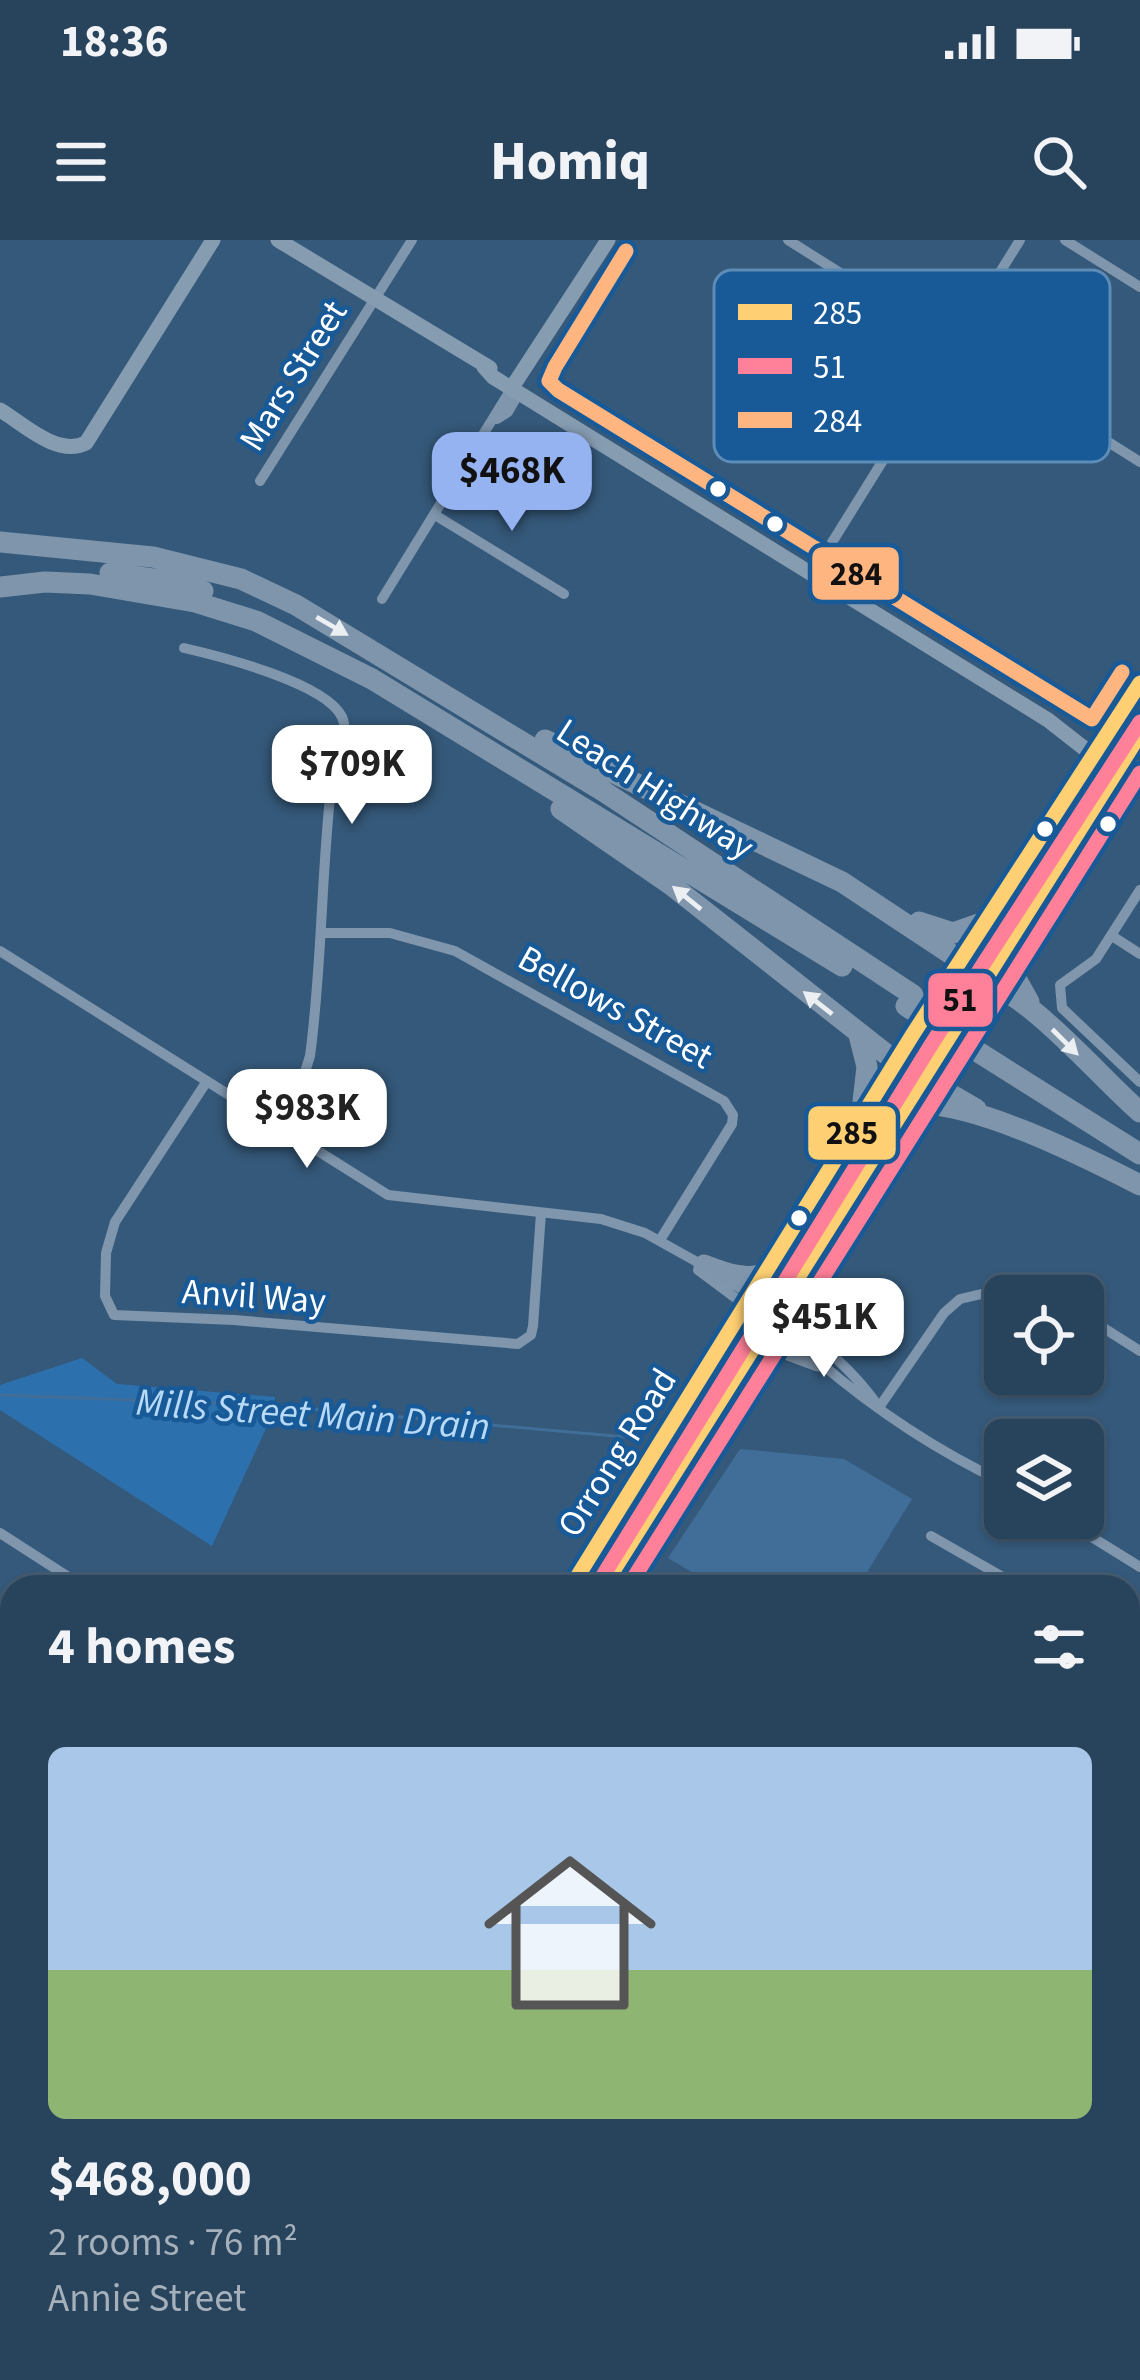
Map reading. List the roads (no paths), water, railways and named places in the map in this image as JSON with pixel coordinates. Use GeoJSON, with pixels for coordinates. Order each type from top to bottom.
{"type":"FeatureCollection","features":[{"type":"Feature","properties":{"kind":"highway"},"geometry":{"type":"LineString","coordinates":[[0,542],[111,550]]}},
{"type":"Feature","properties":{"kind":"highway"},"geometry":{"type":"LineString","coordinates":[[0,552],[111,550]]}},
{"type":"Feature","properties":{"kind":"highway","name":"Leach Highway"},"geometry":{"type":"LineString","coordinates":[[111,550],[241,579],[296,605],[622,803],[910,1001]]}},
{"type":"Feature","properties":{"kind":"highway"},"geometry":{"type":"LineString","coordinates":[[0,573],[101,571],[166,581],[273,617],[352,668]]}},
{"type":"Feature","properties":{"kind":"highway"},"geometry":{"type":"LineString","coordinates":[[0,587],[90,584],[195,602],[256,621],[352,668]]}},
{"type":"Feature","properties":{"kind":"highway","name":"Leach Highway"},"geometry":{"type":"LineString","coordinates":[[352,668],[1140,1137]]}},
{"type":"Feature","properties":{"kind":"highway"},"geometry":{"type":"LineString","coordinates":[[422,678],[643,790],[842,882],[901,917],[970,973],[1035,1012],[1140,1112]]}},
{"type":"Feature","properties":{"kind":"highway"},"geometry":{"type":"LineString","coordinates":[[912,1065],[939,1054],[968,1008],[970,973],[985,922],[1099,753],[1140,683]]}},
{"type":"Feature","properties":{"kind":"highway"},"geometry":{"type":"LineString","coordinates":[[438,722],[670,884],[859,1034],[1000,1123],[1140,1185]]}},
{"type":"Feature","properties":{"kind":"highway"},"geometry":{"type":"LineString","coordinates":[[912,1065],[913,1034],[941,990],[970,973],[1013,934],[1137,736]]}},
{"type":"Feature","properties":{"kind":"highway"},"geometry":{"type":"LineString","coordinates":[[901,917],[953,933],[985,922]]}},
{"type":"Feature","properties":{"kind":"highway"},"geometry":{"type":"LineString","coordinates":[[1013,934],[1015,977],[1035,1012]]}},
{"type":"Feature","properties":{"kind":"highway"},"geometry":{"type":"LineString","coordinates":[[859,1034],[867,1067],[861,1116]]}},
{"type":"Feature","properties":{"kind":"highway","name":"Leach Highway"},"geometry":{"type":"LineString","coordinates":[[968,1037],[1140,1154]]}},
{"type":"Feature","properties":{"kind":"highway","name":"Orrong Road"},"geometry":{"type":"LineString","coordinates":[[610,1575],[906,1105],[912,1065]]}},
{"type":"Feature","properties":{"kind":"highway","name":"Orrong Road"},"geometry":{"type":"LineString","coordinates":[[578,1575],[861,1116],[912,1065]]}},
{"type":"Feature","properties":{"kind":"highway"},"geometry":{"type":"LineString","coordinates":[[906,1105],[925,1104],[1000,1123]]}},
{"type":"Feature","properties":{"kind":"highway"},"geometry":{"type":"LineString","coordinates":[[802,1328],[806,1285],[830,1224]]}},
{"type":"Feature","properties":{"kind":"highway"},"geometry":{"type":"LineString","coordinates":[[704,1265],[737,1276],[769,1272]]}},
{"type":"Feature","properties":{"kind":"highway"},"geometry":{"type":"LineString","coordinates":[[754,1346],[772,1344],[818,1361]]}},
{"type":"Feature","properties":{"kind":"street"},"geometry":{"type":"LineString","coordinates":[[0,410],[58,446],[73,449],[86,443],[213,240]]}},
{"type":"Feature","properties":{"kind":"street"},"geometry":{"type":"LineString","coordinates":[[278,240],[1099,753],[1105,787],[1140,779],[1131,760],[1137,736]]}},
{"type":"Feature","properties":{"kind":"street","name":"Mars Street"},"geometry":{"type":"LineString","coordinates":[[260,481],[412,240]]}},
{"type":"Feature","properties":{"kind":"street"},"geometry":{"type":"LineString","coordinates":[[382,598],[494,421],[508,412],[536,356],[608,240]]}},
{"type":"Feature","properties":{"kind":"street"},"geometry":{"type":"LineString","coordinates":[[788,240],[835,270]]}},
{"type":"Feature","properties":{"kind":"street"},"geometry":{"type":"LineString","coordinates":[[1001,270],[1020,240]]}},
{"type":"Feature","properties":{"kind":"street"},"geometry":{"type":"LineString","coordinates":[[1065,240],[1140,287]]}},
{"type":"Feature","properties":{"kind":"street"},"geometry":{"type":"LineString","coordinates":[[1110,443],[1140,462]]}},
{"type":"Feature","properties":{"kind":"street"},"geometry":{"type":"LineString","coordinates":[[813,573],[881,462]]}},
{"type":"Feature","properties":{"kind":"street"},"geometry":{"type":"LineString","coordinates":[[435,514],[564,594]]}},
{"type":"Feature","properties":{"kind":"street"},"geometry":{"type":"LineString","coordinates":[[184,648],[253,664],[331,704],[344,719],[331,792],[310,1056],[304,1075],[272,1122]]}},
{"type":"Feature","properties":{"kind":"street"},"geometry":{"type":"LineString","coordinates":[[1099,753],[1137,736]]}},
{"type":"Feature","properties":{"kind":"street"},"geometry":{"type":"LineString","coordinates":[[1140,890],[1088,967],[1060,985],[1059,996],[1062,1009],[1140,1082]]}},
{"type":"Feature","properties":{"kind":"street","name":"Bellows Street"},"geometry":{"type":"LineString","coordinates":[[322,933],[390,933],[455,951],[724,1100],[733,1115],[731,1124],[660,1240]]}},
{"type":"Feature","properties":{"kind":"street"},"geometry":{"type":"LineString","coordinates":[[1112,936],[1140,954]]}},
{"type":"Feature","properties":{"kind":"street"},"geometry":{"type":"LineString","coordinates":[[0,951],[388,1195],[601,1219],[660,1240],[749,1302],[802,1328],[878,1404]]}},
{"type":"Feature","properties":{"kind":"street","name":"Anvil Way"},"geometry":{"type":"LineString","coordinates":[[207,1081],[115,1222],[106,1253],[105,1296],[114,1315],[234,1320],[518,1344],[531,1335],[533,1326],[541,1214]]}},
{"type":"Feature","properties":{"kind":"street"},"geometry":{"type":"LineString","coordinates":[[675,1250],[704,1265],[749,1302]]}},
{"type":"Feature","properties":{"kind":"street"},"geometry":{"type":"LineString","coordinates":[[878,1404],[944,1313],[960,1299],[984,1293]]}},
{"type":"Feature","properties":{"kind":"street"},"geometry":{"type":"LineString","coordinates":[[773,1316],[853,1391],[984,1471]]}},
{"type":"Feature","properties":{"kind":"street"},"geometry":{"type":"LineString","coordinates":[[1104,1328],[1140,1351]]}},
{"type":"Feature","properties":{"kind":"street"},"geometry":{"type":"LineString","coordinates":[[0,1533],[56,1575]]}},
{"type":"Feature","properties":{"kind":"street"},"geometry":{"type":"LineString","coordinates":[[931,1537],[999,1575]]}},
{"type":"Feature","properties":{"kind":"street"},"geometry":{"type":"LineString","coordinates":[[1094,1539],[1140,1568]]}},
{"type":"Feature","properties":{"kind":"waterway","name":"Mills Street Main Drain"},"geometry":{"type":"LineString","coordinates":[[0,1395],[266,1405],[626,1437]]}}]}
